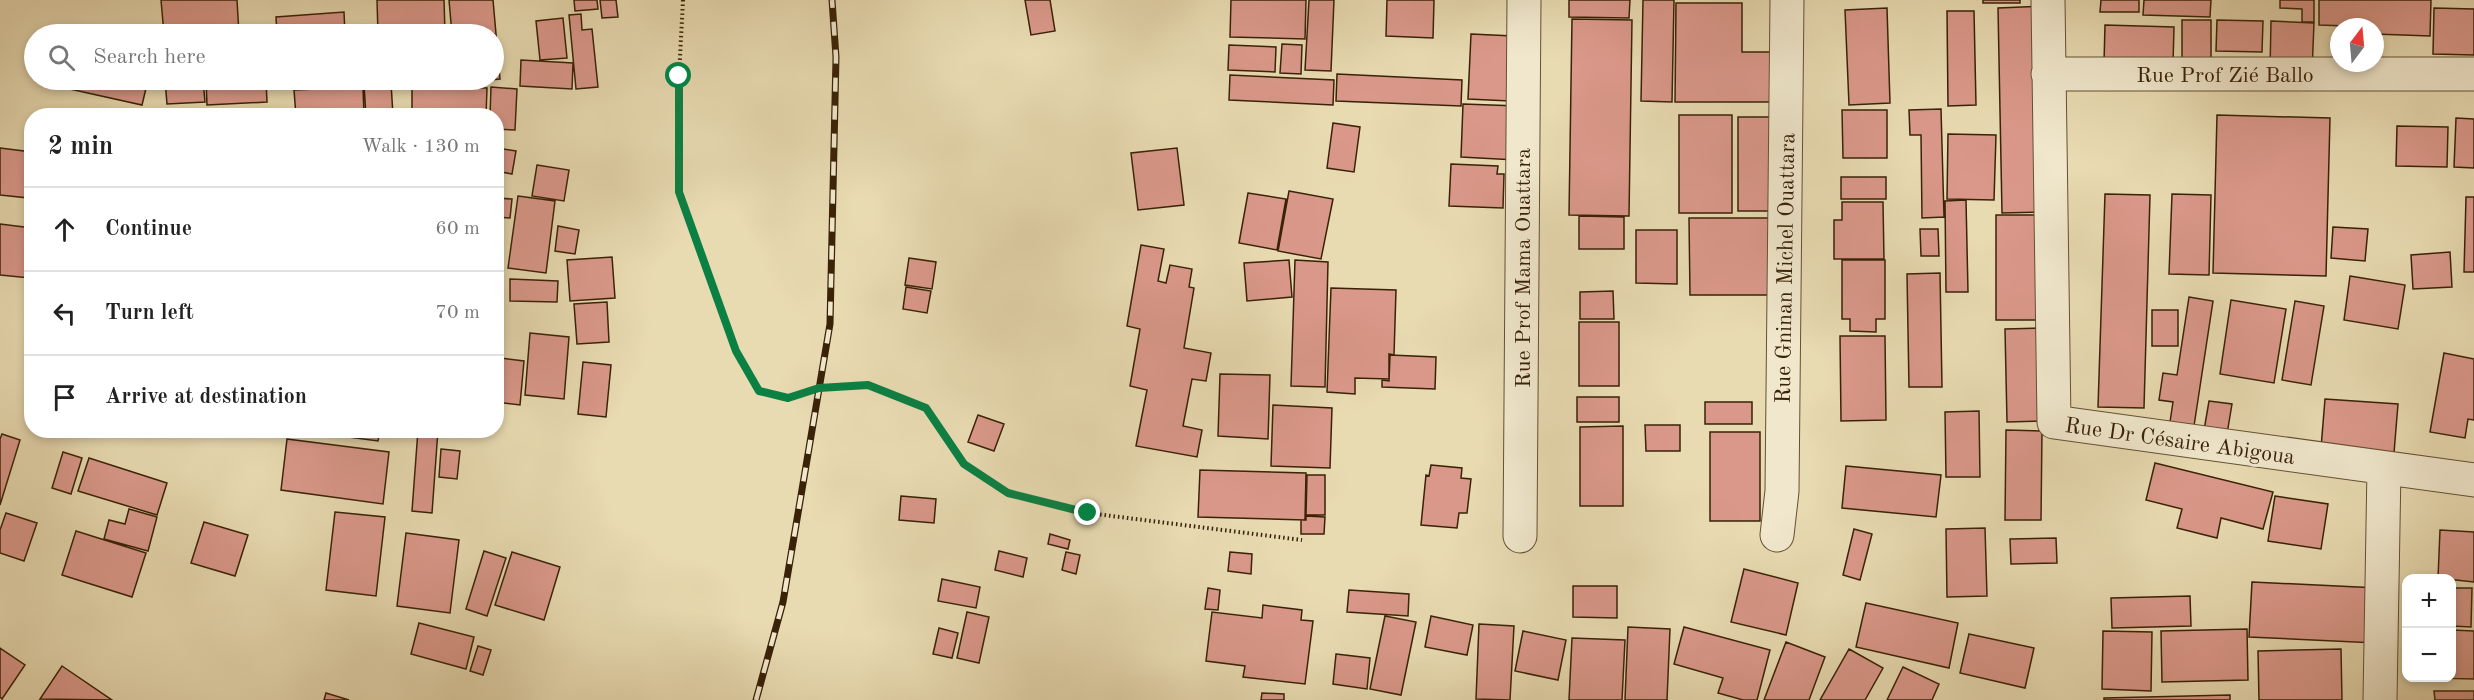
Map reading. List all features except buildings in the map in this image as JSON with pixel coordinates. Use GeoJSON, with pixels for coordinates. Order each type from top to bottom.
{"type":"FeatureCollection","features":[{"type":"Feature","properties":{"kind":"street","name":"Rue Prof Mama Ouattara"},"geometry":{"type":"LineString","coordinates":[[1520,536],[1524,0]]}},
{"type":"Feature","properties":{"kind":"street","name":"Rue Gninan Michel Ouattara"},"geometry":{"type":"LineString","coordinates":[[1778,535],[1782,491],[1787,0]]}},
{"type":"Feature","properties":{"kind":"street","name":"Rue Dr Césaire Abigoua"},"geometry":{"type":"LineString","coordinates":[[2048,0],[2054,422],[2474,480]]}},
{"type":"Feature","properties":{"kind":"street","name":"Rue Prof Zié Ballo"},"geometry":{"type":"LineString","coordinates":[[2048,74],[2474,74]]}},
{"type":"Feature","properties":{"kind":"street"},"geometry":{"type":"LineString","coordinates":[[2380,700],[2384,468]]}},
{"type":"Feature","properties":{"kind":"path"},"geometry":{"type":"LineString","coordinates":[[684,0],[679,76],[679,192],[736,351],[759,391],[788,398],[819,388],[868,385],[926,408],[964,464],[1008,493],[1088,513],[1302,540]]}},
{"type":"Feature","properties":{"kind":"railway"},"geometry":{"type":"LineString","coordinates":[[756,700],[783,602],[830,324],[836,57],[832,0]]}},
{"type":"Feature","properties":{"kind":"route"},"geometry":{"type":"LineString","coordinates":[[679,76],[679,192],[736,351],[759,391],[788,398],[819,388],[868,385],[926,408],[964,464],[1008,493],[1088,513]]}}]}
